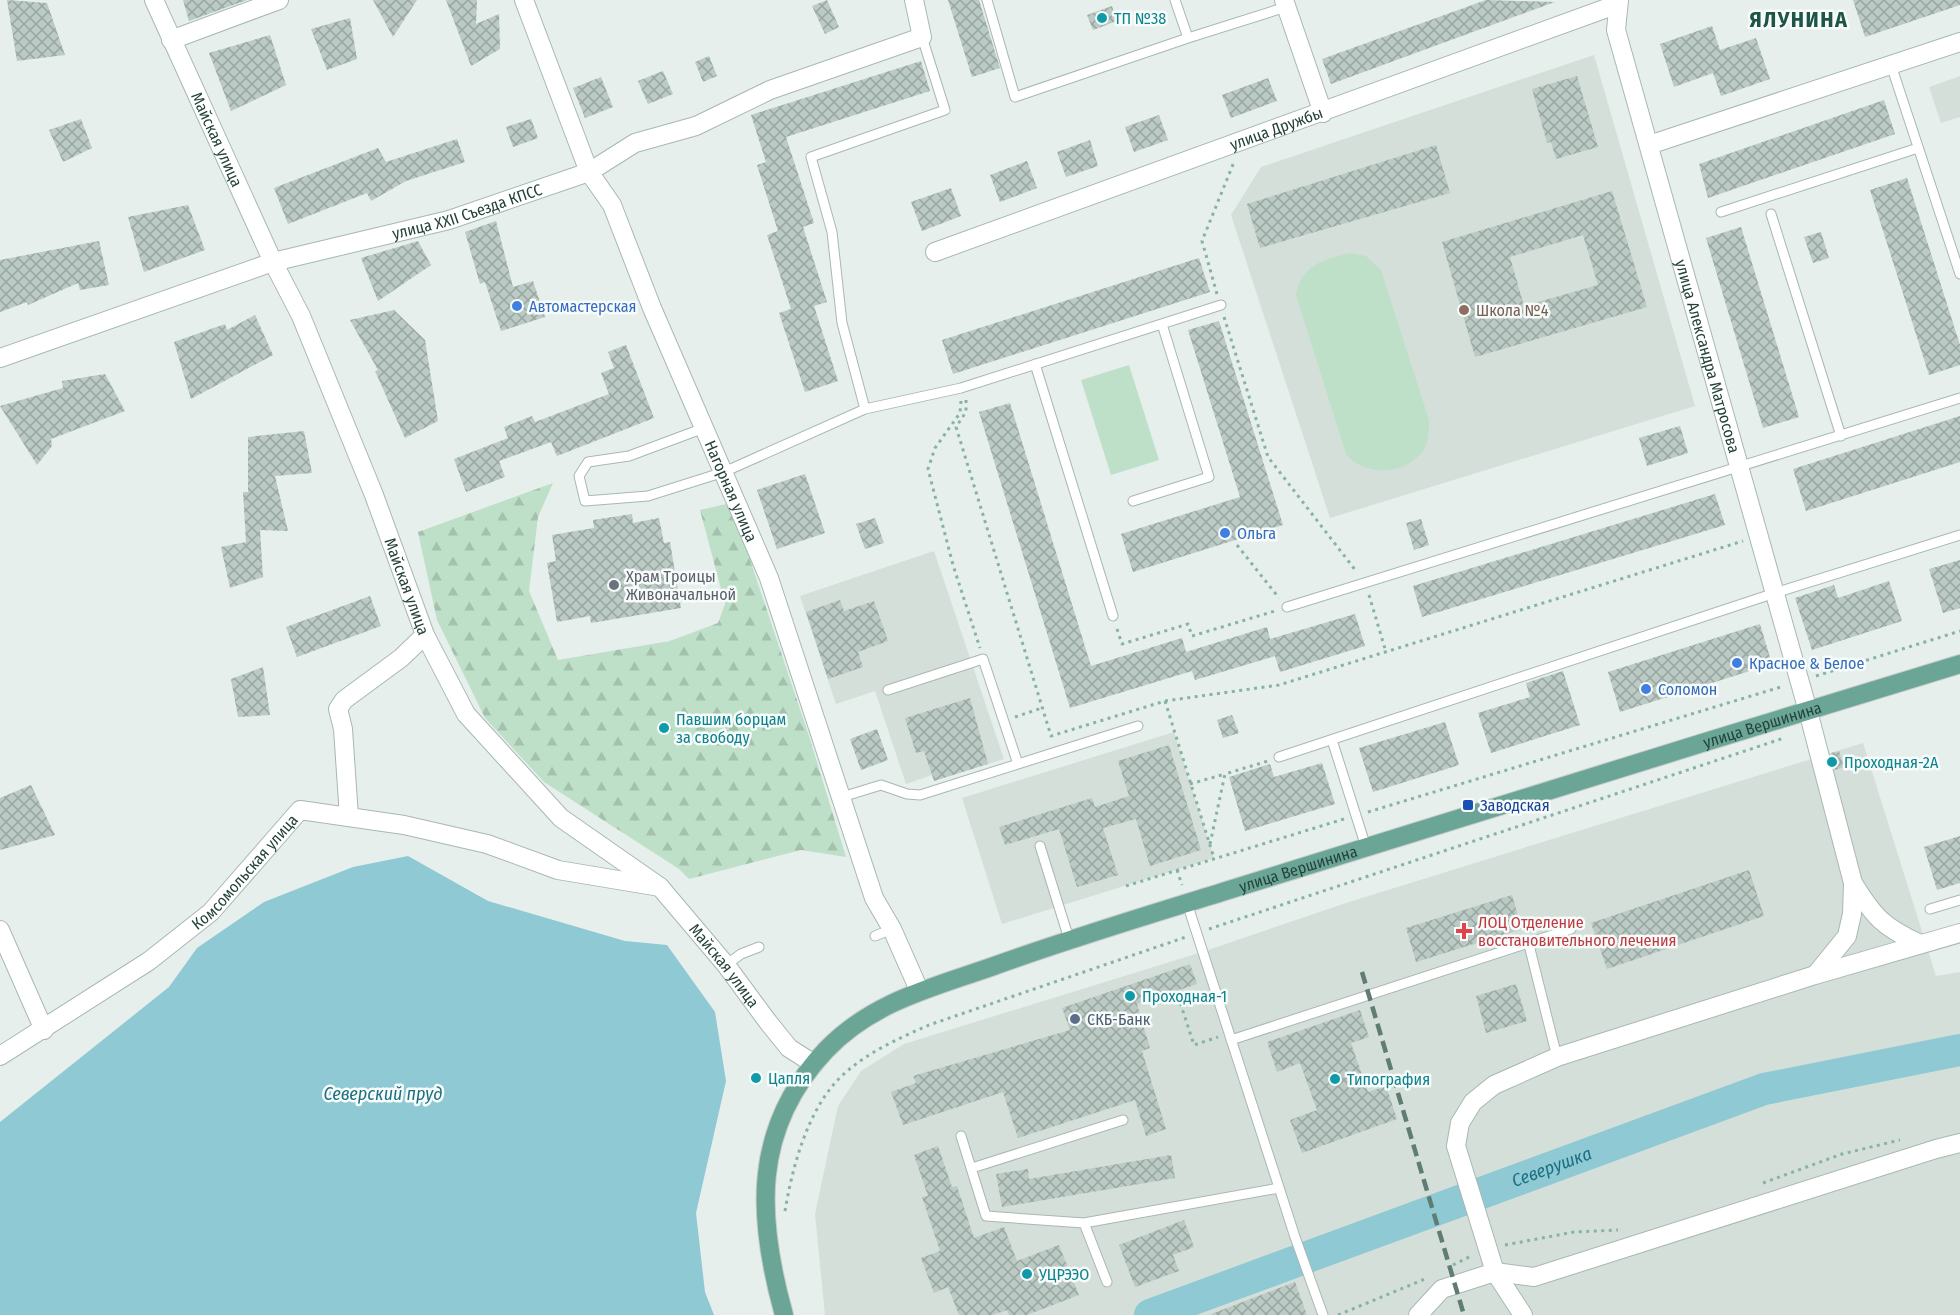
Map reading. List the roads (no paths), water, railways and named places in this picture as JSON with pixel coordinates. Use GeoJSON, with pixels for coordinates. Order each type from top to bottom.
{"type":"FeatureCollection","features":[{"type":"Feature","properties":{"kind":"main road","name":"улица Вершинина"},"geometry":{"type":"LineString","coordinates":[[784,1315],[770,1263],[764,1216],[766,1177],[780,1120],[814,1064],[836,1040],[865,1017],[919,990],[1069,939],[1960,664]]}},
{"type":"Feature","properties":{"kind":"street","name":"Майская улица"},"geometry":{"type":"LineString","coordinates":[[154,0],[273,262],[301,316],[361,464],[425,635],[466,714],[561,818],[660,887],[726,965],[789,1048],[814,1064]]}},
{"type":"Feature","properties":{"kind":"street"},"geometry":{"type":"LineString","coordinates":[[171,40],[279,0]]}},
{"type":"Feature","properties":{"kind":"street","name":"Нагорная улица"},"geometry":{"type":"LineString","coordinates":[[524,0],[589,172],[612,205],[652,308],[769,578],[842,797],[883,933],[919,990]]}},
{"type":"Feature","properties":{"kind":"street"},"geometry":{"type":"LineString","coordinates":[[914,0],[922,37]]}},
{"type":"Feature","properties":{"kind":"street","name":"улица Дружбы"},"geometry":{"type":"LineString","coordinates":[[935,252],[1323,113],[1623,1]]}},
{"type":"Feature","properties":{"kind":"street","name":"улица Александра Матросова"},"geometry":{"type":"LineString","coordinates":[[1623,1],[1616,30],[1808,711],[1853,883]]}},
{"type":"Feature","properties":{"kind":"street"},"geometry":{"type":"LineString","coordinates":[[1285,3],[1323,113]]}},
{"type":"Feature","properties":{"kind":"street","name":"улица XXII Съезда КПСС"},"geometry":{"type":"LineString","coordinates":[[0,358],[273,262],[449,220],[589,172],[635,143],[696,126],[770,90],[922,37]]}},
{"type":"Feature","properties":{"kind":"street"},"geometry":{"type":"LineString","coordinates":[[1649,145],[1960,42]]}},
{"type":"Feature","properties":{"kind":"street"},"geometry":{"type":"LineString","coordinates":[[349,817],[343,729],[338,709],[344,700],[401,658],[425,635]]}},
{"type":"Feature","properties":{"kind":"street","name":"Комсомольская улица"},"geometry":{"type":"LineString","coordinates":[[0,1056],[149,962],[211,912],[300,810],[404,825],[487,844],[558,870],[660,887]]}},
{"type":"Feature","properties":{"kind":"street"},"geometry":{"type":"LineString","coordinates":[[1853,883],[1872,913],[1893,931],[1920,944]]}},
{"type":"Feature","properties":{"kind":"street"},"geometry":{"type":"LineString","coordinates":[[1815,975],[1847,936],[1852,914],[1853,883]]}},
{"type":"Feature","properties":{"kind":"street"},"geometry":{"type":"LineString","coordinates":[[0,930],[44,1030]]}},
{"type":"Feature","properties":{"kind":"street"},"geometry":{"type":"LineString","coordinates":[[1523,1315],[1496,1272],[1456,1146],[1460,1123],[1473,1102],[1494,1085],[1557,1058],[1815,975],[1960,933]]}},
{"type":"Feature","properties":{"kind":"street"},"geometry":{"type":"LineString","coordinates":[[1418,1315],[1442,1289],[1496,1272],[1534,1277],[1960,1143]]}},
{"type":"Feature","properties":{"kind":"lane"},"geometry":{"type":"LineString","coordinates":[[987,0],[1015,97],[1285,3]]}},
{"type":"Feature","properties":{"kind":"lane"},"geometry":{"type":"LineString","coordinates":[[1174,0],[1188,38]]}},
{"type":"Feature","properties":{"kind":"lane"},"geometry":{"type":"LineString","coordinates":[[865,409],[842,323],[832,232],[811,156],[945,110],[922,37]]}},
{"type":"Feature","properties":{"kind":"lane"},"geometry":{"type":"LineString","coordinates":[[1891,65],[1960,274]]}},
{"type":"Feature","properties":{"kind":"lane"},"geometry":{"type":"LineString","coordinates":[[1721,212],[1918,148]]}},
{"type":"Feature","properties":{"kind":"lane"},"geometry":{"type":"LineString","coordinates":[[1771,214],[1840,436]]}},
{"type":"Feature","properties":{"kind":"lane"},"geometry":{"type":"LineString","coordinates":[[704,428],[630,456],[588,462],[579,476],[585,501],[648,496],[724,472],[865,409],[964,387],[1221,305]]}},
{"type":"Feature","properties":{"kind":"lane"},"geometry":{"type":"LineString","coordinates":[[1132,501],[1209,477],[1162,324]]}},
{"type":"Feature","properties":{"kind":"lane"},"geometry":{"type":"LineString","coordinates":[[1035,364],[1113,616]]}},
{"type":"Feature","properties":{"kind":"lane"},"geometry":{"type":"LineString","coordinates":[[1287,607],[1960,398]]}},
{"type":"Feature","properties":{"kind":"lane"},"geometry":{"type":"LineString","coordinates":[[1279,757],[1774,593],[1960,535]]}},
{"type":"Feature","properties":{"kind":"lane"},"geometry":{"type":"LineString","coordinates":[[888,690],[983,659],[1018,764]]}},
{"type":"Feature","properties":{"kind":"lane"},"geometry":{"type":"LineString","coordinates":[[842,797],[881,785],[907,794],[920,795],[1138,726]]}},
{"type":"Feature","properties":{"kind":"lane"},"geometry":{"type":"LineString","coordinates":[[1332,740],[1366,847]]}},
{"type":"Feature","properties":{"kind":"lane"},"geometry":{"type":"LineString","coordinates":[[1040,846],[1069,939]]}},
{"type":"Feature","properties":{"kind":"lane"},"geometry":{"type":"LineString","coordinates":[[1930,909],[1960,900]]}},
{"type":"Feature","properties":{"kind":"lane"},"geometry":{"type":"LineString","coordinates":[[1187,903],[1295,1238],[1323,1315]]}},
{"type":"Feature","properties":{"kind":"lane"},"geometry":{"type":"LineString","coordinates":[[1231,1040],[1571,930]]}},
{"type":"Feature","properties":{"kind":"lane"},"geometry":{"type":"LineString","coordinates":[[1528,945],[1557,1058]]}},
{"type":"Feature","properties":{"kind":"lane"},"geometry":{"type":"LineString","coordinates":[[726,965],[741,954],[759,947]]}},
{"type":"Feature","properties":{"kind":"lane"},"geometry":{"type":"LineString","coordinates":[[972,1168],[1123,1120]]}},
{"type":"Feature","properties":{"kind":"lane"},"geometry":{"type":"LineString","coordinates":[[961,1136],[986,1216],[1084,1222],[1279,1188]]}},
{"type":"Feature","properties":{"kind":"lane"},"geometry":{"type":"LineString","coordinates":[[1084,1222],[1107,1282]]}},
{"type":"Feature","properties":{"kind":"water","name":"Северский пруд"},"geometry":{"type":"Polygon","coordinates":[[[408,856],[488,901],[625,941],[667,945],[715,1012],[726,1081],[696,1213],[705,1292],[714,1315],[0,1315],[0,1122],[169,987],[197,948],[264,902],[353,867],[408,856]]]}},
{"type":"Feature","properties":{"kind":"waterway","name":"Северушка"},"geometry":{"type":"LineString","coordinates":[[1150,1315],[1764,1089],[1960,1050]]}},
{"type":"Feature","properties":{"kind":"railway"},"geometry":{"type":"LineString","coordinates":[[1362,972],[1464,1315]]}},
{"type":"Feature","properties":{"kind":"place","name":"ТП №38"},"geometry":{"type":"Point","coordinates":[1102,18]}},
{"type":"Feature","properties":{"kind":"place","name":"Автомастерская"},"geometry":{"type":"Point","coordinates":[517,306]}},
{"type":"Feature","properties":{"kind":"place","name":"Школа №4"},"geometry":{"type":"Point","coordinates":[1464,310]}},
{"type":"Feature","properties":{"kind":"place","name":"Ольга"},"geometry":{"type":"Point","coordinates":[1225,533]}},
{"type":"Feature","properties":{"kind":"place","name":"Храм Троицы Живоначальной"},"geometry":{"type":"Point","coordinates":[614,585]}},
{"type":"Feature","properties":{"kind":"place","name":"Красное & Белое"},"geometry":{"type":"Point","coordinates":[1737,663]}},
{"type":"Feature","properties":{"kind":"place","name":"Соломон"},"geometry":{"type":"Point","coordinates":[1646,689]}},
{"type":"Feature","properties":{"kind":"place","name":"Павшим борцам за свободу"},"geometry":{"type":"Point","coordinates":[664,728]}},
{"type":"Feature","properties":{"kind":"place","name":"Проходная-2А"},"geometry":{"type":"Point","coordinates":[1832,762]}},
{"type":"Feature","properties":{"kind":"place","name":"Заводская"},"geometry":{"type":"Point","coordinates":[1468,805]}},
{"type":"Feature","properties":{"kind":"place","name":"ЛОЦ Отделение восстановительного лечения"},"geometry":{"type":"Point","coordinates":[1464,931]}},
{"type":"Feature","properties":{"kind":"place","name":"Проходная-1"},"geometry":{"type":"Point","coordinates":[1130,996]}},
{"type":"Feature","properties":{"kind":"place","name":"СКБ-Банк"},"geometry":{"type":"Point","coordinates":[1075,1019]}},
{"type":"Feature","properties":{"kind":"place","name":"Цапля"},"geometry":{"type":"Point","coordinates":[756,1078]}},
{"type":"Feature","properties":{"kind":"place","name":"Типография"},"geometry":{"type":"Point","coordinates":[1335,1079]}},
{"type":"Feature","properties":{"kind":"place","name":"УЦРЭЭО"},"geometry":{"type":"Point","coordinates":[1027,1274]}},
{"type":"Feature","properties":{"kind":"district","name":"ЯЛУНИНА"},"geometry":{"type":"Point","coordinates":[1799,19]}}]}
